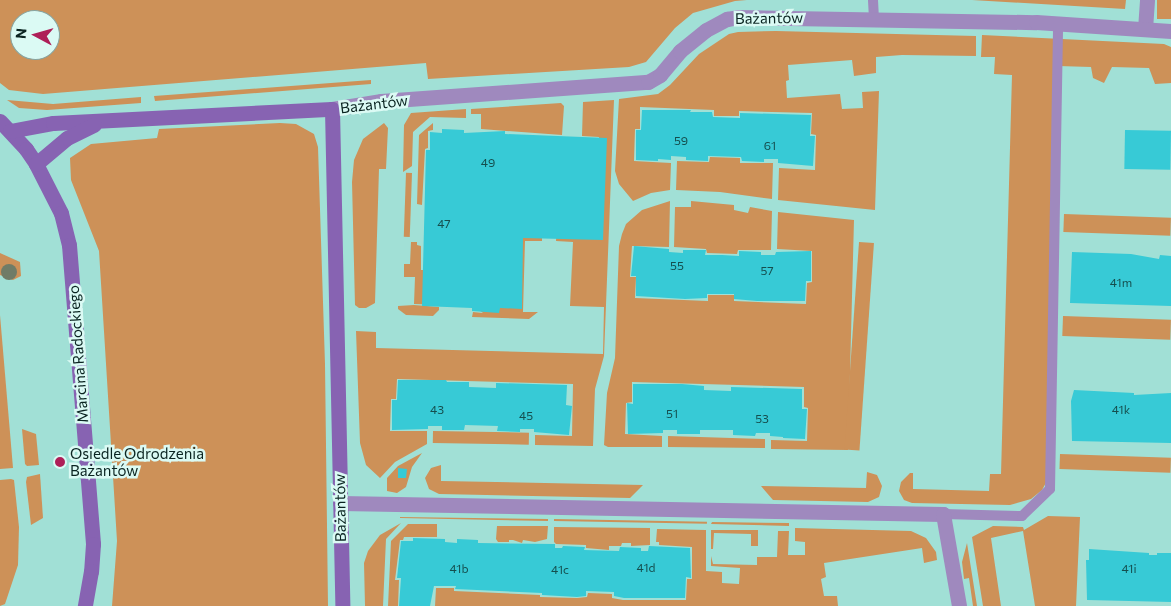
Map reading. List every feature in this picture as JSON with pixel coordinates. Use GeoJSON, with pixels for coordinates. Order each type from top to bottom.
{"type":"FeatureCollection","features":[{"type":"Feature","properties":{"kind":"street"},"geometry":{"type":"LineString","coordinates":[[1145,29],[1147,0]]}},
{"type":"Feature","properties":{"kind":"street","name":"Bażantów"},"geometry":{"type":"LineString","coordinates":[[5,126],[332,110],[381,101],[637,84],[648,82],[660,75],[680,51],[706,30],[727,19],[750,16],[1058,24],[1171,31]]}},
{"type":"Feature","properties":{"kind":"street","name":"Bażantów"},"geometry":{"type":"LineString","coordinates":[[332,110],[342,606]]}},
{"type":"Feature","properties":{"kind":"street","name":"Bażantów"},"geometry":{"type":"LineString","coordinates":[[36,164],[67,138],[83,129],[105,122]]}},
{"type":"Feature","properties":{"kind":"street","name":"Marcina Radockiego"},"geometry":{"type":"LineString","coordinates":[[5,126],[36,164],[61,213],[70,255],[92,544],[92,571],[85,606]]}},
{"type":"Feature","properties":{"kind":"street"},"geometry":{"type":"LineString","coordinates":[[340,503],[943,514],[958,606]]}},
{"type":"Feature","properties":{"kind":"lane"},"geometry":{"type":"LineString","coordinates":[[874,0],[874,19]]}},
{"type":"Feature","properties":{"kind":"lane"},"geometry":{"type":"LineString","coordinates":[[943,514],[1022,516],[1050,489],[1058,24]]}},
{"type":"Feature","properties":{"kind":"shaded area"},"geometry":{"type":"Polygon","coordinates":[[[0,0],[747,0],[735,1],[693,13],[675,28],[646,62],[629,67],[428,79],[426,63],[43,94],[9,90],[0,83],[0,0]]]}},
{"type":"Feature","properties":{"kind":"shaded area"},"geometry":{"type":"Polygon","coordinates":[[[972,0],[1126,0],[1125,9],[972,0]]]}},
{"type":"Feature","properties":{"kind":"shaded area"},"geometry":{"type":"Polygon","coordinates":[[[1157,0],[1171,0],[1171,19],[1157,19],[1157,0]]]}},
{"type":"Feature","properties":{"kind":"shaded area"},"geometry":{"type":"Polygon","coordinates":[[[776,31],[976,36],[976,56],[902,55],[876,57],[876,73],[854,76],[852,60],[788,65],[789,80],[786,81],[787,98],[840,94],[842,109],[863,108],[862,92],[879,91],[875,210],[778,200],[779,168],[815,170],[816,135],[811,134],[812,113],[739,111],[739,116],[714,116],[714,110],[640,107],[640,129],[635,129],[634,161],[671,163],[670,190],[651,193],[633,201],[619,184],[615,171],[619,99],[658,94],[670,85],[699,54],[729,34],[776,31]]]}},
{"type":"Feature","properties":{"kind":"shaded area"},"geometry":{"type":"Polygon","coordinates":[[[982,35],[1164,44],[1171,47],[1171,83],[1155,84],[1149,68],[1112,67],[1104,83],[1093,78],[1091,67],[1058,66],[1048,479],[1042,490],[1031,499],[1010,505],[912,503],[904,500],[899,491],[901,482],[910,473],[913,473],[913,489],[989,491],[990,474],[1001,474],[1012,75],[994,74],[995,57],[981,57],[982,35]]]}},
{"type":"Feature","properties":{"kind":"shaded area"},"geometry":{"type":"Polygon","coordinates":[[[371,80],[371,84],[155,101],[154,96],[371,80]]]}},
{"type":"Feature","properties":{"kind":"shaded area"},"geometry":{"type":"Polygon","coordinates":[[[141,97],[141,103],[47,110],[19,108],[7,100],[53,104],[141,97]]]}},
{"type":"Feature","properties":{"kind":"shaded area"},"geometry":{"type":"Polygon","coordinates":[[[614,100],[604,356],[595,389],[593,446],[535,445],[535,435],[572,436],[573,384],[397,379],[396,399],[391,399],[390,431],[427,431],[427,444],[395,462],[380,478],[366,465],[360,443],[356,331],[376,332],[376,348],[603,354],[604,307],[570,306],[573,242],[556,241],[557,225],[542,224],[542,241],[525,241],[523,312],[538,312],[529,319],[472,317],[473,312],[483,313],[474,306],[414,304],[415,277],[404,277],[404,264],[410,264],[411,242],[417,242],[417,245],[421,246],[421,270],[472,271],[599,139],[599,137],[582,136],[583,102],[614,100]]]}},
{"type":"Feature","properties":{"kind":"shaded area"},"geometry":{"type":"Polygon","coordinates":[[[561,103],[564,106],[562,135],[481,129],[481,114],[471,114],[471,109],[561,103]]]}},
{"type":"Feature","properties":{"kind":"shaded area"},"geometry":{"type":"Polygon","coordinates":[[[466,109],[466,118],[430,117],[413,132],[412,166],[403,172],[404,125],[411,113],[466,109]]]}},
{"type":"Feature","properties":{"kind":"shaded area"},"geometry":{"type":"Polygon","coordinates":[[[280,123],[296,124],[314,134],[318,147],[325,364],[328,606],[112,606],[117,541],[99,251],[71,180],[70,158],[91,144],[157,138],[159,129],[280,123]]]}},
{"type":"Feature","properties":{"kind":"shaded area"},"geometry":{"type":"Polygon","coordinates":[[[384,123],[388,128],[386,169],[379,169],[375,303],[366,308],[359,308],[355,305],[352,182],[354,160],[363,139],[384,123]]]}},
{"type":"Feature","properties":{"kind":"shaded area"},"geometry":{"type":"Polygon","coordinates":[[[433,123],[433,130],[428,131],[428,148],[425,149],[422,205],[417,204],[419,135],[433,123]]]}},
{"type":"Feature","properties":{"kind":"shaded area"},"geometry":{"type":"Polygon","coordinates":[[[710,157],[740,158],[740,163],[773,163],[772,199],[720,192],[676,190],[677,161],[709,162],[710,157]]]}},
{"type":"Feature","properties":{"kind":"shaded area"},"geometry":{"type":"Polygon","coordinates":[[[406,173],[412,173],[410,237],[404,237],[406,173]]]}},
{"type":"Feature","properties":{"kind":"shaded area"},"geometry":{"type":"Polygon","coordinates":[[[670,201],[669,247],[632,246],[630,277],[636,277],[635,298],[708,301],[708,295],[734,295],[734,301],[806,304],[807,283],[812,282],[812,251],[777,249],[778,212],[854,220],[848,450],[771,449],[771,440],[807,441],[808,408],[804,407],[804,387],[632,382],[632,402],[626,403],[625,434],[662,436],[662,447],[608,447],[604,445],[607,393],[615,358],[619,246],[622,234],[626,224],[642,210],[670,201]]]}},
{"type":"Feature","properties":{"kind":"shaded area"},"geometry":{"type":"Polygon","coordinates":[[[691,201],[734,205],[734,210],[748,213],[750,207],[772,211],[771,250],[738,250],[737,254],[707,253],[706,249],[674,247],[675,207],[691,207],[691,201]]]}},
{"type":"Feature","properties":{"kind":"shaded area"},"geometry":{"type":"Polygon","coordinates":[[[1064,214],[1171,218],[1170,236],[1063,232],[1064,214]]]}},
{"type":"Feature","properties":{"kind":"shaded area"},"geometry":{"type":"Polygon","coordinates":[[[859,242],[874,243],[859,451],[844,449],[859,242]]]}},
{"type":"Feature","properties":{"kind":"shaded area"},"geometry":{"type":"Polygon","coordinates":[[[0,253],[20,262],[21,276],[13,280],[0,275],[0,253]]]}},
{"type":"Feature","properties":{"kind":"shaded area"},"geometry":{"type":"Polygon","coordinates":[[[398,306],[439,307],[439,310],[433,316],[406,315],[398,309],[398,306]]]}},
{"type":"Feature","properties":{"kind":"shaded area"},"geometry":{"type":"Polygon","coordinates":[[[0,315],[13,468],[0,469],[0,315]]]}},
{"type":"Feature","properties":{"kind":"shaded area"},"geometry":{"type":"Polygon","coordinates":[[[1063,316],[1171,320],[1170,340],[1062,336],[1063,316]]]}},
{"type":"Feature","properties":{"kind":"shaded area"},"geometry":{"type":"Polygon","coordinates":[[[22,429],[36,434],[39,465],[27,466],[25,464],[22,429]]]}},
{"type":"Feature","properties":{"kind":"shaded area"},"geometry":{"type":"Polygon","coordinates":[[[433,431],[529,433],[529,445],[433,443],[433,431]]]}},
{"type":"Feature","properties":{"kind":"shaded area"},"geometry":{"type":"Polygon","coordinates":[[[668,436],[765,439],[765,448],[668,447],[668,436]]]}},
{"type":"Feature","properties":{"kind":"shaded area"},"geometry":{"type":"Polygon","coordinates":[[[422,453],[412,467],[406,487],[397,493],[387,491],[387,478],[398,466],[422,453]]]}},
{"type":"Feature","properties":{"kind":"shaded area"},"geometry":{"type":"Polygon","coordinates":[[[1060,454],[1171,458],[1170,473],[1059,469],[1060,454]]]}},
{"type":"Feature","properties":{"kind":"shaded area"},"geometry":{"type":"Polygon","coordinates":[[[441,465],[441,481],[643,485],[630,498],[439,494],[429,489],[425,478],[431,468],[441,465]]]}},
{"type":"Feature","properties":{"kind":"shaded area"},"geometry":{"type":"Polygon","coordinates":[[[867,472],[877,475],[882,486],[879,497],[868,502],[773,500],[761,486],[866,488],[867,472]]]}},
{"type":"Feature","properties":{"kind":"shaded area"},"geometry":{"type":"Polygon","coordinates":[[[40,474],[43,518],[31,525],[26,482],[27,477],[40,474]]]}},
{"type":"Feature","properties":{"kind":"shaded area"},"geometry":{"type":"Polygon","coordinates":[[[0,480],[14,480],[19,527],[18,565],[5,604],[0,606],[0,480]]]}},
{"type":"Feature","properties":{"kind":"shaded area"},"geometry":{"type":"Polygon","coordinates":[[[1048,516],[1080,517],[1076,606],[1035,606],[1023,531],[991,538],[1001,606],[983,606],[972,537],[993,526],[1023,527],[1024,530],[1048,516]]]}},
{"type":"Feature","properties":{"kind":"shaded area"},"geometry":{"type":"Polygon","coordinates":[[[400,518],[548,519],[548,521],[400,518]]]}},
{"type":"Feature","properties":{"kind":"shaded area"},"geometry":{"type":"Polygon","coordinates":[[[554,519],[707,522],[707,524],[554,521],[554,519]]]}},
{"type":"Feature","properties":{"kind":"shaded area"},"geometry":{"type":"Polygon","coordinates":[[[712,522],[789,523],[789,526],[711,524],[712,522]]]}},
{"type":"Feature","properties":{"kind":"shaded area"},"geometry":{"type":"Polygon","coordinates":[[[401,523],[386,539],[383,606],[365,606],[364,563],[368,551],[380,535],[401,523]]]}},
{"type":"Feature","properties":{"kind":"shaded area"},"geometry":{"type":"Polygon","coordinates":[[[408,524],[437,524],[437,537],[404,537],[403,540],[400,540],[395,580],[399,580],[398,606],[388,606],[391,541],[408,524]]]}},
{"type":"Feature","properties":{"kind":"shaded area"},"geometry":{"type":"Polygon","coordinates":[[[497,526],[548,526],[547,539],[535,542],[523,540],[522,543],[513,540],[498,542],[496,539],[497,526]]]}},
{"type":"Feature","properties":{"kind":"shaded area"},"geometry":{"type":"Polygon","coordinates":[[[554,527],[650,528],[650,545],[631,546],[631,543],[622,543],[621,546],[609,546],[609,550],[586,548],[586,545],[556,544],[554,542],[554,527]]]}},
{"type":"Feature","properties":{"kind":"shaded area"},"geometry":{"type":"Polygon","coordinates":[[[795,528],[911,531],[926,538],[936,552],[937,560],[924,563],[922,548],[824,563],[826,577],[821,579],[824,596],[837,596],[838,606],[435,606],[436,588],[454,588],[454,591],[540,595],[540,597],[577,598],[587,597],[588,593],[612,594],[612,598],[623,600],[686,600],[687,579],[692,579],[692,547],[659,545],[659,542],[656,542],[657,529],[706,530],[706,571],[722,572],[722,583],[739,584],[740,568],[711,566],[711,556],[713,564],[757,565],[757,557],[777,557],[778,531],[789,531],[788,555],[805,555],[805,542],[795,541],[795,528]]]}},
{"type":"Feature","properties":{"kind":"shaded area"},"geometry":{"type":"Polygon","coordinates":[[[711,530],[758,530],[758,546],[751,546],[751,534],[714,533],[713,549],[711,549],[711,530]]]}},
{"type":"Feature","properties":{"kind":"shaded area"},"geometry":{"type":"Polygon","coordinates":[[[967,543],[977,606],[973,606],[969,578],[964,579],[962,562],[967,543]]]}},
{"type":"Feature","properties":{"kind":"building"},"geometry":{"type":"Polygon","coordinates":[[[642,110],[691,110],[690,112],[712,112],[713,117],[740,118],[740,113],[811,115],[810,136],[815,136],[813,166],[778,163],[778,159],[764,159],[764,162],[742,161],[741,157],[708,156],[708,161],[686,160],[686,157],[671,156],[671,160],[636,160],[636,130],[641,130],[642,110]]]}},
{"type":"Feature","properties":{"kind":"building"},"geometry":{"type":"Polygon","coordinates":[[[442,129],[464,130],[464,133],[505,131],[505,134],[607,138],[603,240],[523,238],[522,309],[500,308],[499,313],[472,311],[472,308],[422,306],[426,150],[430,150],[430,132],[442,133],[442,129]]]}},
{"type":"Feature","properties":{"kind":"building"},"geometry":{"type":"Polygon","coordinates":[[[1125,130],[1171,131],[1170,170],[1124,169],[1125,130]]]}},
{"type":"Feature","properties":{"kind":"building"},"geometry":{"type":"Polygon","coordinates":[[[634,246],[669,249],[669,252],[683,253],[683,250],[706,250],[705,255],[739,256],[739,251],[761,252],[761,255],[775,255],[776,252],[811,251],[811,281],[806,281],[805,301],[734,299],[734,294],[707,294],[707,298],[685,299],[636,296],[636,276],[631,276],[634,246]]]}},
{"type":"Feature","properties":{"kind":"building"},"geometry":{"type":"Polygon","coordinates":[[[1072,252],[1131,254],[1159,259],[1160,255],[1171,256],[1171,306],[1070,303],[1072,252]]]}},
{"type":"Feature","properties":{"kind":"building"},"geometry":{"type":"Polygon","coordinates":[[[398,380],[446,380],[447,382],[469,382],[469,387],[496,388],[496,383],[567,385],[566,405],[572,406],[569,435],[534,432],[534,429],[520,429],[520,432],[497,431],[498,426],[465,425],[464,430],[442,430],[442,426],[428,426],[428,429],[392,430],[392,400],[397,400],[398,380]]]}},
{"type":"Feature","properties":{"kind":"building"},"geometry":{"type":"Polygon","coordinates":[[[633,384],[682,384],[704,386],[704,390],[731,391],[731,387],[802,389],[802,409],[807,409],[805,439],[770,436],[770,433],[756,433],[755,436],[733,435],[733,430],[700,430],[700,434],[677,434],[677,430],[663,430],[663,433],[628,434],[627,403],[633,404],[633,384]]]}},
{"type":"Feature","properties":{"kind":"building"},"geometry":{"type":"Polygon","coordinates":[[[1074,390],[1134,393],[1134,395],[1171,393],[1171,443],[1072,441],[1071,401],[1074,390]]]}},
{"type":"Feature","properties":{"kind":"building"},"geometry":{"type":"Polygon","coordinates":[[[398,468],[407,469],[406,478],[398,478],[398,468]]]}},
{"type":"Feature","properties":{"kind":"building"},"geometry":{"type":"Polygon","coordinates":[[[413,538],[445,539],[445,542],[457,543],[457,539],[478,540],[478,543],[555,544],[555,548],[562,548],[563,546],[585,547],[584,550],[619,551],[620,547],[641,548],[641,551],[648,551],[649,546],[690,548],[691,578],[686,577],[685,598],[624,598],[614,596],[614,592],[586,591],[586,596],[577,597],[542,595],[542,593],[455,589],[456,586],[434,586],[430,606],[399,606],[401,578],[397,578],[401,541],[413,541],[413,538]]]}},
{"type":"Feature","properties":{"kind":"building"},"geometry":{"type":"Polygon","coordinates":[[[1089,549],[1149,553],[1149,555],[1171,553],[1171,602],[1087,600],[1086,560],[1089,560],[1089,549]]]}},
{"type":"Feature","properties":{"kind":"place","name":"Osiedle Odrodzenia Bażantów"},"geometry":{"type":"Point","coordinates":[60,462]}}]}
